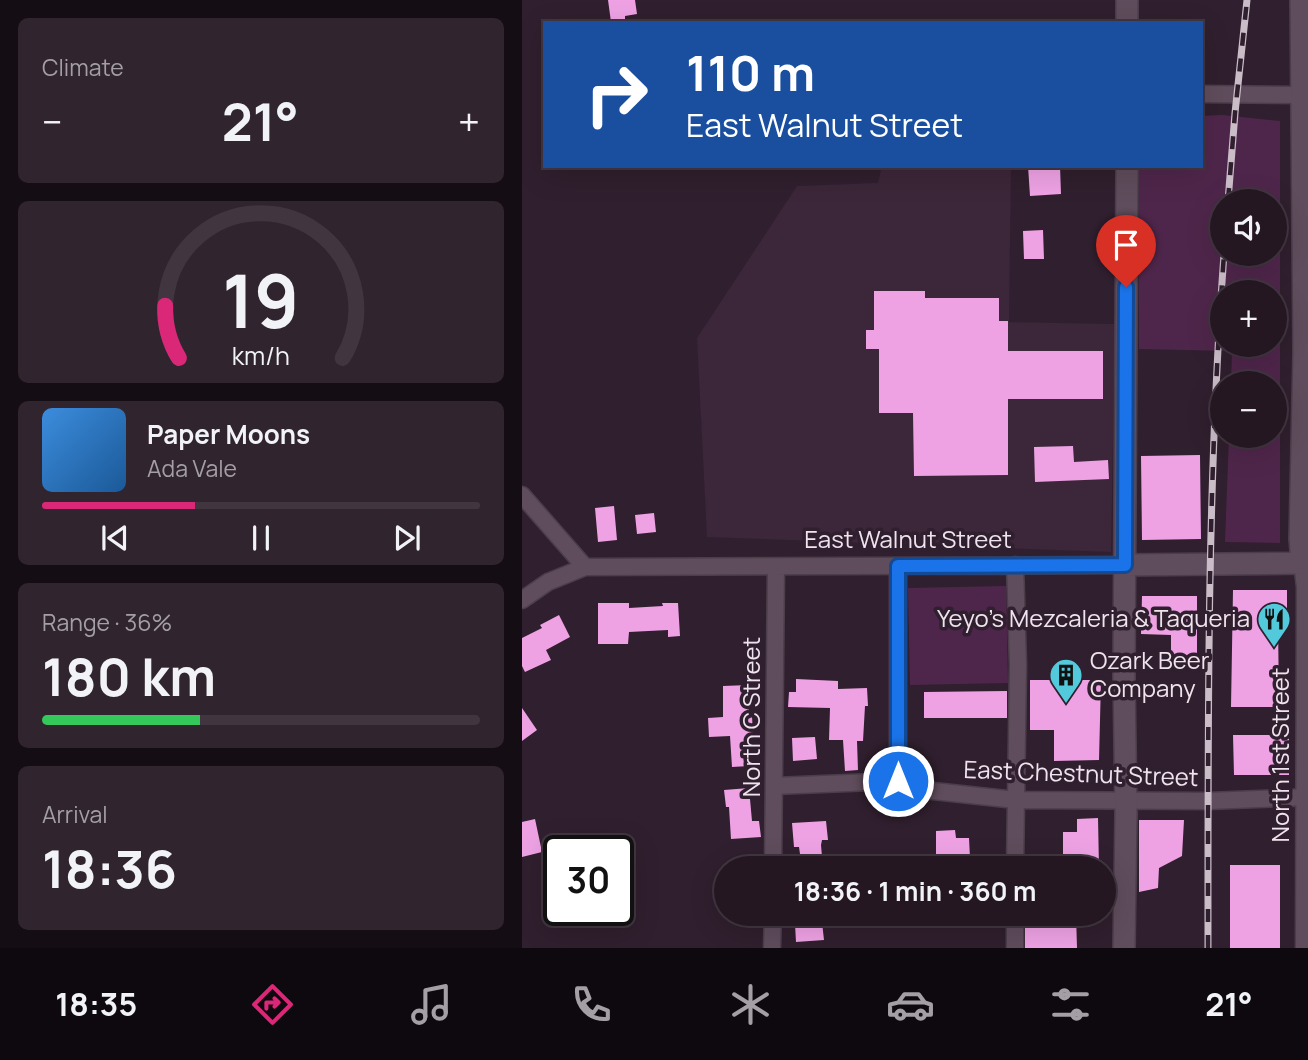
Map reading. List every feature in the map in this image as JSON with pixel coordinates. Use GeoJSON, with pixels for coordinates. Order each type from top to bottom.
{"type":"FeatureCollection","features":[{"type":"Feature","properties":{"kind":"street"},"geometry":{"type":"LineString","coordinates":[[1127,0],[1127,21]]}},
{"type":"Feature","properties":{"kind":"street"},"geometry":{"type":"LineString","coordinates":[[1301,0],[1305,94],[1306,329],[1300,539],[1305,563]]}},
{"type":"Feature","properties":{"kind":"street"},"geometry":{"type":"LineString","coordinates":[[1203,94],[1305,94]]}},
{"type":"Feature","properties":{"kind":"street"},"geometry":{"type":"LineString","coordinates":[[1123,948],[1126,802],[1127,168]]}},
{"type":"Feature","properties":{"kind":"street"},"geometry":{"type":"LineString","coordinates":[[522,495],[585,567]]}},
{"type":"Feature","properties":{"kind":"street","name":"East Walnut Street"},"geometry":{"type":"LineString","coordinates":[[522,600],[548,582],[585,567],[1305,563]]}},
{"type":"Feature","properties":{"kind":"street","name":"North 1st Street"},"geometry":{"type":"LineString","coordinates":[[1304,948],[1307,798],[1305,563]]}},
{"type":"Feature","properties":{"kind":"street"},"geometry":{"type":"LineString","coordinates":[[1015,565],[1018,665],[1015,856]]}},
{"type":"Feature","properties":{"kind":"street"},"geometry":{"type":"LineString","coordinates":[[898,566],[898,781]]}},
{"type":"Feature","properties":{"kind":"street","name":"North C Street"},"geometry":{"type":"LineString","coordinates":[[773,856],[776,567]]}},
{"type":"Feature","properties":{"kind":"street","name":"East Chestnut Street"},"geometry":{"type":"LineString","coordinates":[[774,786],[898,781],[924,790],[1016,800],[1126,802],[1307,798]]}},
{"type":"Feature","properties":{"kind":"street"},"geometry":{"type":"LineString","coordinates":[[772,926],[772,948]]}},
{"type":"Feature","properties":{"kind":"street"},"geometry":{"type":"LineString","coordinates":[[1015,926],[1015,948]]}},
{"type":"Feature","properties":{"kind":"shaded area"},"geometry":{"type":"Polygon","coordinates":[[[1222,115],[1280,121],[1280,189],[1210,189],[1210,266],[1280,266],[1280,280],[1210,280],[1210,351],[1139,349],[1139,168],[1203,168],[1203,116],[1222,115]]]}},
{"type":"Feature","properties":{"kind":"shaded area"},"geometry":{"type":"Polygon","coordinates":[[[882,168],[1011,168],[1009,322],[1115,324],[1111,552],[707,537],[697,338],[797,186],[878,183],[882,168]]]}},
{"type":"Feature","properties":{"kind":"shaded area"},"geometry":{"type":"Polygon","coordinates":[[[1232,357],[1280,357],[1280,371],[1231,371],[1232,357]]]}},
{"type":"Feature","properties":{"kind":"shaded area"},"geometry":{"type":"Polygon","coordinates":[[[1229,448],[1280,448],[1280,543],[1225,542],[1229,448]]]}},
{"type":"Feature","properties":{"kind":"shaded area"},"geometry":{"type":"Polygon","coordinates":[[[1006,586],[1008,683],[910,685],[908,588],[1006,586]]]}},
{"type":"Feature","properties":{"kind":"building"},"geometry":{"type":"Polygon","coordinates":[[[608,0],[635,0],[637,14],[625,16],[625,20],[611,21],[608,0]]]}},
{"type":"Feature","properties":{"kind":"building"},"geometry":{"type":"Polygon","coordinates":[[[1028,168],[1060,168],[1061,194],[1030,196],[1028,168]]]}},
{"type":"Feature","properties":{"kind":"building"},"geometry":{"type":"Polygon","coordinates":[[[1043,230],[1044,259],[1024,259],[1023,231],[1043,230]]]}},
{"type":"Feature","properties":{"kind":"building"},"geometry":{"type":"Polygon","coordinates":[[[874,291],[925,291],[925,298],[999,298],[999,321],[1008,321],[1008,351],[1103,351],[1103,399],[1008,399],[1008,475],[914,476],[913,413],[879,413],[879,349],[866,349],[866,330],[874,330],[874,291]]]}},
{"type":"Feature","properties":{"kind":"building"},"geometry":{"type":"Polygon","coordinates":[[[1073,446],[1074,462],[1108,460],[1109,479],[1035,482],[1034,447],[1073,446]]]}},
{"type":"Feature","properties":{"kind":"building"},"geometry":{"type":"Polygon","coordinates":[[[1200,455],[1201,539],[1142,540],[1141,456],[1200,455]]]}},
{"type":"Feature","properties":{"kind":"building"},"geometry":{"type":"Polygon","coordinates":[[[614,506],[617,540],[598,542],[595,508],[614,506]]]}},
{"type":"Feature","properties":{"kind":"building"},"geometry":{"type":"Polygon","coordinates":[[[654,513],[656,532],[637,534],[635,515],[654,513]]]}},
{"type":"Feature","properties":{"kind":"building"},"geometry":{"type":"Polygon","coordinates":[[[1233,590],[1287,590],[1287,621],[1278,621],[1279,707],[1231,707],[1233,590]]]}},
{"type":"Feature","properties":{"kind":"building"},"geometry":{"type":"Polygon","coordinates":[[[1142,596],[1197,596],[1197,666],[1171,665],[1171,635],[1141,634],[1142,596]]]}},
{"type":"Feature","properties":{"kind":"building"},"geometry":{"type":"Polygon","coordinates":[[[598,603],[629,603],[629,608],[678,603],[680,636],[668,637],[668,630],[629,632],[628,644],[598,644],[598,603]]]}},
{"type":"Feature","properties":{"kind":"building"},"geometry":{"type":"Polygon","coordinates":[[[559,615],[570,637],[546,650],[551,660],[525,672],[522,666],[522,638],[559,615]]]}},
{"type":"Feature","properties":{"kind":"building"},"geometry":{"type":"Polygon","coordinates":[[[796,679],[838,681],[838,689],[867,688],[868,706],[865,706],[863,741],[857,741],[858,770],[845,771],[843,740],[829,740],[830,708],[788,707],[789,692],[796,692],[796,679]]]}},
{"type":"Feature","properties":{"kind":"building","name":"Ozark Beer Company"},"geometry":{"type":"Polygon","coordinates":[[[1030,680],[1101,680],[1099,760],[1054,761],[1054,730],[1030,730],[1030,680]]]}},
{"type":"Feature","properties":{"kind":"building"},"geometry":{"type":"Polygon","coordinates":[[[749,685],[749,716],[752,716],[753,735],[747,735],[749,766],[732,767],[730,736],[709,737],[708,718],[723,717],[723,686],[749,685]]]}},
{"type":"Feature","properties":{"kind":"building"},"geometry":{"type":"Polygon","coordinates":[[[1007,691],[1007,718],[924,718],[924,692],[1007,691]]]}},
{"type":"Feature","properties":{"kind":"building"},"geometry":{"type":"Polygon","coordinates":[[[522,708],[537,730],[522,741],[522,708]]]}},
{"type":"Feature","properties":{"kind":"building"},"geometry":{"type":"Polygon","coordinates":[[[1233,735],[1289,735],[1289,775],[1234,775],[1233,735]]]}},
{"type":"Feature","properties":{"kind":"building"},"geometry":{"type":"Polygon","coordinates":[[[815,737],[817,759],[793,761],[792,738],[815,737]]]}},
{"type":"Feature","properties":{"kind":"building"},"geometry":{"type":"Polygon","coordinates":[[[749,788],[752,821],[759,821],[761,837],[731,839],[729,807],[726,807],[724,790],[749,788]]]}},
{"type":"Feature","properties":{"kind":"building"},"geometry":{"type":"Polygon","coordinates":[[[1098,818],[1099,856],[1063,856],[1063,832],[1077,832],[1077,819],[1098,818]]]}},
{"type":"Feature","properties":{"kind":"building"},"geometry":{"type":"Polygon","coordinates":[[[535,819],[542,852],[522,857],[522,822],[535,819]]]}},
{"type":"Feature","properties":{"kind":"building"},"geometry":{"type":"Polygon","coordinates":[[[1139,820],[1184,820],[1182,856],[1159,868],[1158,888],[1139,892],[1139,820]]]}},
{"type":"Feature","properties":{"kind":"building"},"geometry":{"type":"Polygon","coordinates":[[[826,821],[828,840],[822,840],[822,856],[800,856],[799,847],[794,847],[792,823],[826,821]]]}},
{"type":"Feature","properties":{"kind":"building"},"geometry":{"type":"Polygon","coordinates":[[[955,830],[956,838],[969,838],[970,856],[936,856],[936,831],[955,830]]]}},
{"type":"Feature","properties":{"kind":"building"},"geometry":{"type":"Polygon","coordinates":[[[1230,865],[1280,865],[1280,948],[1230,948],[1230,865]]]}},
{"type":"Feature","properties":{"kind":"building"},"geometry":{"type":"Polygon","coordinates":[[[795,926],[822,926],[824,940],[796,942],[795,926]]]}},
{"type":"Feature","properties":{"kind":"building"},"geometry":{"type":"Polygon","coordinates":[[[1025,926],[1076,926],[1077,948],[1025,948],[1025,926]]]}},
{"type":"Feature","properties":{"kind":"railway"},"geometry":{"type":"LineString","coordinates":[[1229,189],[1247,0]]}},
{"type":"Feature","properties":{"kind":"railway"},"geometry":{"type":"LineString","coordinates":[[1208,948],[1211,514],[1223,266]]}},
{"type":"Feature","properties":{"kind":"place","name":"Yeyo's Mezcaleria & Taqueria"},"geometry":{"type":"Point","coordinates":[1274,649]}},
{"type":"Feature","properties":{"kind":"place","name":"Ozark Beer Company"},"geometry":{"type":"Point","coordinates":[1066,705]}},
{"type":"Feature","properties":{"kind":"route"},"geometry":{"type":"LineString","coordinates":[[898,781],[898,566],[1125,565],[1126,287]]}}]}
